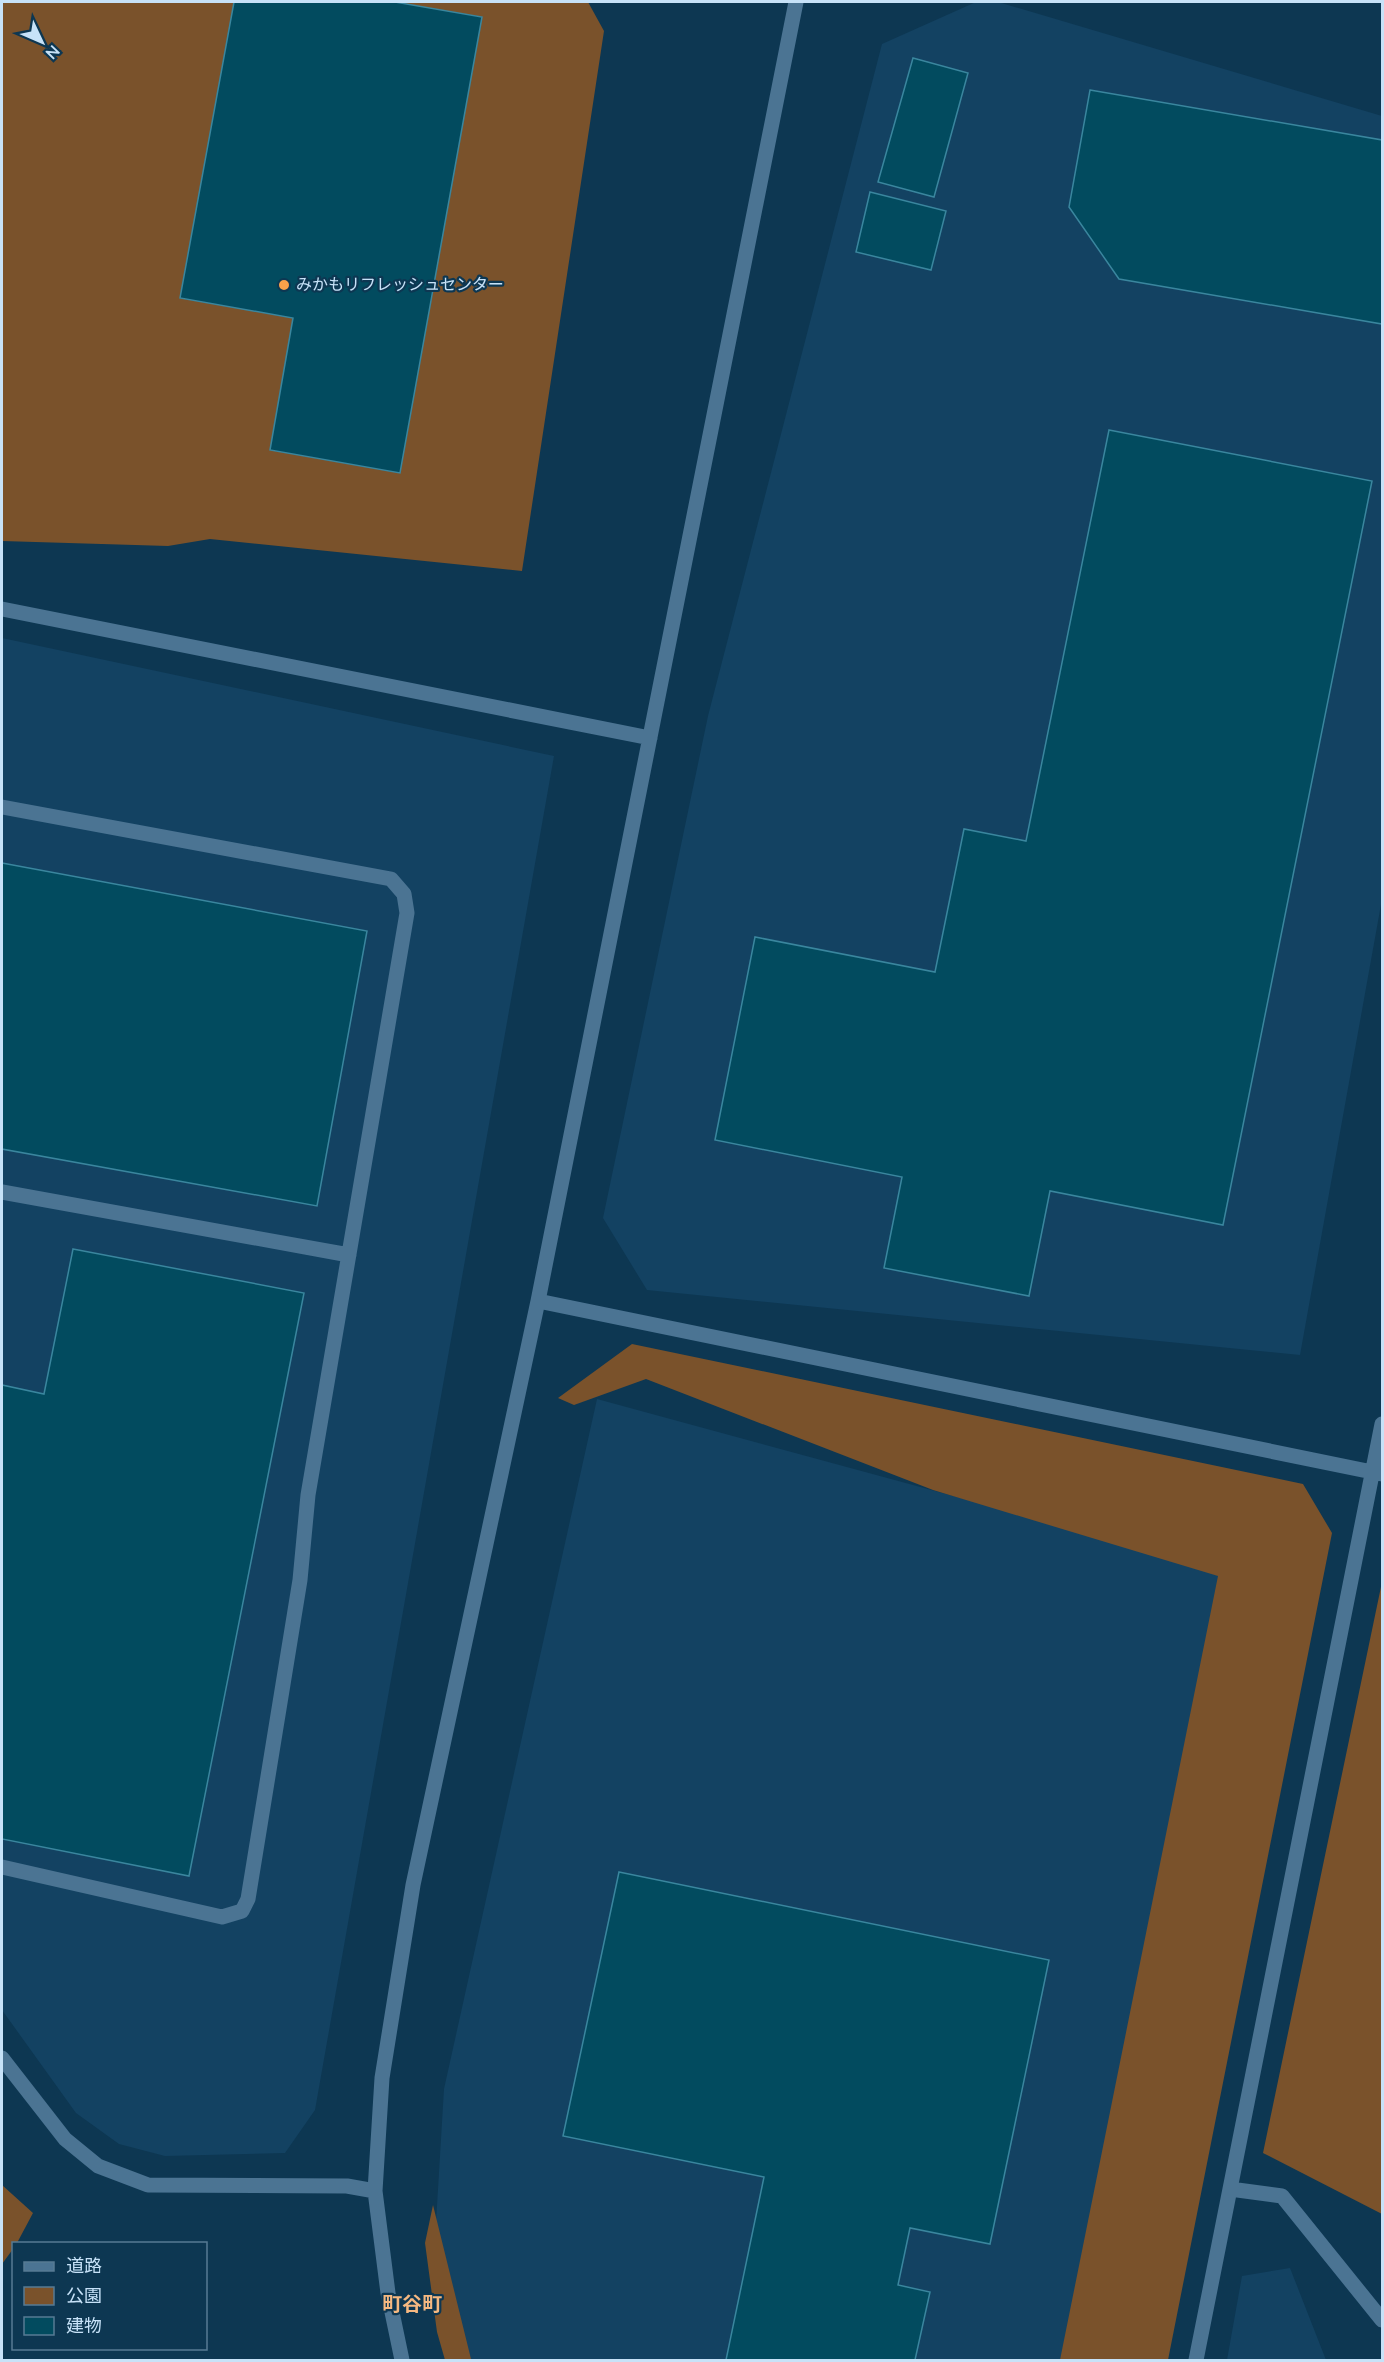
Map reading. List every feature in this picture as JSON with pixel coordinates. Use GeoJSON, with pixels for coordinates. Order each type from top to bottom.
{"type":"FeatureCollection","features":[{"type":"Feature","properties":{"kind":"street"},"geometry":{"type":"LineString","coordinates":[[402,2361],[388,2293],[375,2191],[382,2078],[413,1885],[538,1301],[796,2]]}},
{"type":"Feature","properties":{"kind":"street"},"geometry":{"type":"LineString","coordinates":[[2,609],[650,738]]}},
{"type":"Feature","properties":{"kind":"street"},"geometry":{"type":"LineString","coordinates":[[2,807],[391,879],[404,894],[407,913],[308,1495],[298,1592],[248,1899],[242,1911],[222,1917],[2,1867]]}},
{"type":"Feature","properties":{"kind":"street"},"geometry":{"type":"LineString","coordinates":[[2,1192],[349,1255]]}},
{"type":"Feature","properties":{"kind":"street"},"geometry":{"type":"LineString","coordinates":[[538,1301],[1377,1473]]}},
{"type":"Feature","properties":{"kind":"street"},"geometry":{"type":"LineString","coordinates":[[1196,2361],[1377,1473],[1383,1424]]}},
{"type":"Feature","properties":{"kind":"street"},"geometry":{"type":"LineString","coordinates":[[2,2058],[65,2139],[98,2166],[148,2185],[347,2186],[375,2191]]}},
{"type":"Feature","properties":{"kind":"street"},"geometry":{"type":"LineString","coordinates":[[1230,2189],[1282,2196],[1383,2320]]}},
{"type":"Feature","properties":{"kind":"shaded area"},"geometry":{"type":"Polygon","coordinates":[[[976,2],[998,2],[1382,116],[1382,899],[1300,1355],[647,1290],[603,1218],[708,716],[882,44],[976,2]]]}},
{"type":"Feature","properties":{"kind":"shaded area"},"geometry":{"type":"Polygon","coordinates":[[[2,638],[554,756],[315,2110],[285,2153],[165,2156],[119,2144],[76,2113],[2,2010],[2,638]]]}},
{"type":"Feature","properties":{"kind":"shaded area"},"geometry":{"type":"Polygon","coordinates":[[[597,1399],[1233,1572],[1065,2360],[467,2360],[434,2256],[444,2089],[597,1399]]]}},
{"type":"Feature","properties":{"kind":"shaded area"},"geometry":{"type":"Polygon","coordinates":[[[1290,2268],[1326,2360],[1227,2360],[1242,2276],[1290,2268]]]}},
{"type":"Feature","properties":{"kind":"green space","name":"みかもリフレッシュセンター"},"geometry":{"type":"Polygon","coordinates":[[[2,2],[588,2],[604,31],[522,571],[210,539],[168,546],[2,541],[2,2]]]}},
{"type":"Feature","properties":{"kind":"green space"},"geometry":{"type":"Polygon","coordinates":[[[632,1344],[1303,1484],[1332,1533],[1168,2360],[1060,2360],[1218,1576],[933,1490],[646,1379],[574,1405],[558,1398],[632,1344]]]}},
{"type":"Feature","properties":{"kind":"green space"},"geometry":{"type":"Polygon","coordinates":[[[1382,1582],[1382,2214],[1263,2153],[1382,1582]]]}},
{"type":"Feature","properties":{"kind":"green space"},"geometry":{"type":"Polygon","coordinates":[[[2,2185],[33,2213],[18,2242],[12,2242],[12,2250],[2,2264],[2,2185]]]}},
{"type":"Feature","properties":{"kind":"green space"},"geometry":{"type":"Polygon","coordinates":[[[433,2205],[472,2360],[445,2360],[437,2332],[425,2243],[433,2205]]]}},
{"type":"Feature","properties":{"kind":"building"},"geometry":{"type":"Polygon","coordinates":[[[234,2],[395,2],[482,17],[400,473],[270,450],[293,318],[180,298],[234,2]]]}},
{"type":"Feature","properties":{"kind":"building"},"geometry":{"type":"Polygon","coordinates":[[[913,58],[968,73],[934,197],[878,182],[913,58]]]}},
{"type":"Feature","properties":{"kind":"building"},"geometry":{"type":"Polygon","coordinates":[[[1090,90],[1382,140],[1382,324],[1119,279],[1069,207],[1090,90]]]}},
{"type":"Feature","properties":{"kind":"building"},"geometry":{"type":"Polygon","coordinates":[[[870,192],[946,211],[931,270],[856,252],[870,192]]]}},
{"type":"Feature","properties":{"kind":"building"},"geometry":{"type":"Polygon","coordinates":[[[1109,430],[1372,481],[1223,1225],[1050,1191],[1029,1296],[884,1268],[902,1177],[715,1140],[755,937],[935,972],[964,829],[1026,841],[1109,430]]]}},
{"type":"Feature","properties":{"kind":"building"},"geometry":{"type":"Polygon","coordinates":[[[2,863],[367,931],[317,1206],[2,1149],[2,863]]]}},
{"type":"Feature","properties":{"kind":"building"},"geometry":{"type":"Polygon","coordinates":[[[73,1249],[304,1293],[189,1876],[2,1839],[2,1385],[44,1394],[73,1249]]]}},
{"type":"Feature","properties":{"kind":"building"},"geometry":{"type":"Polygon","coordinates":[[[619,1872],[1049,1960],[990,2244],[910,2228],[898,2285],[930,2292],[915,2360],[726,2360],[764,2177],[563,2136],[619,1872]]]}},
{"type":"Feature","properties":{"kind":"place","name":"みかもリフレッシュセンター"},"geometry":{"type":"Point","coordinates":[284,285]}},
{"type":"Feature","properties":{"kind":"district","name":"町谷町"},"geometry":{"type":"Point","coordinates":[412,2304]}}]}
